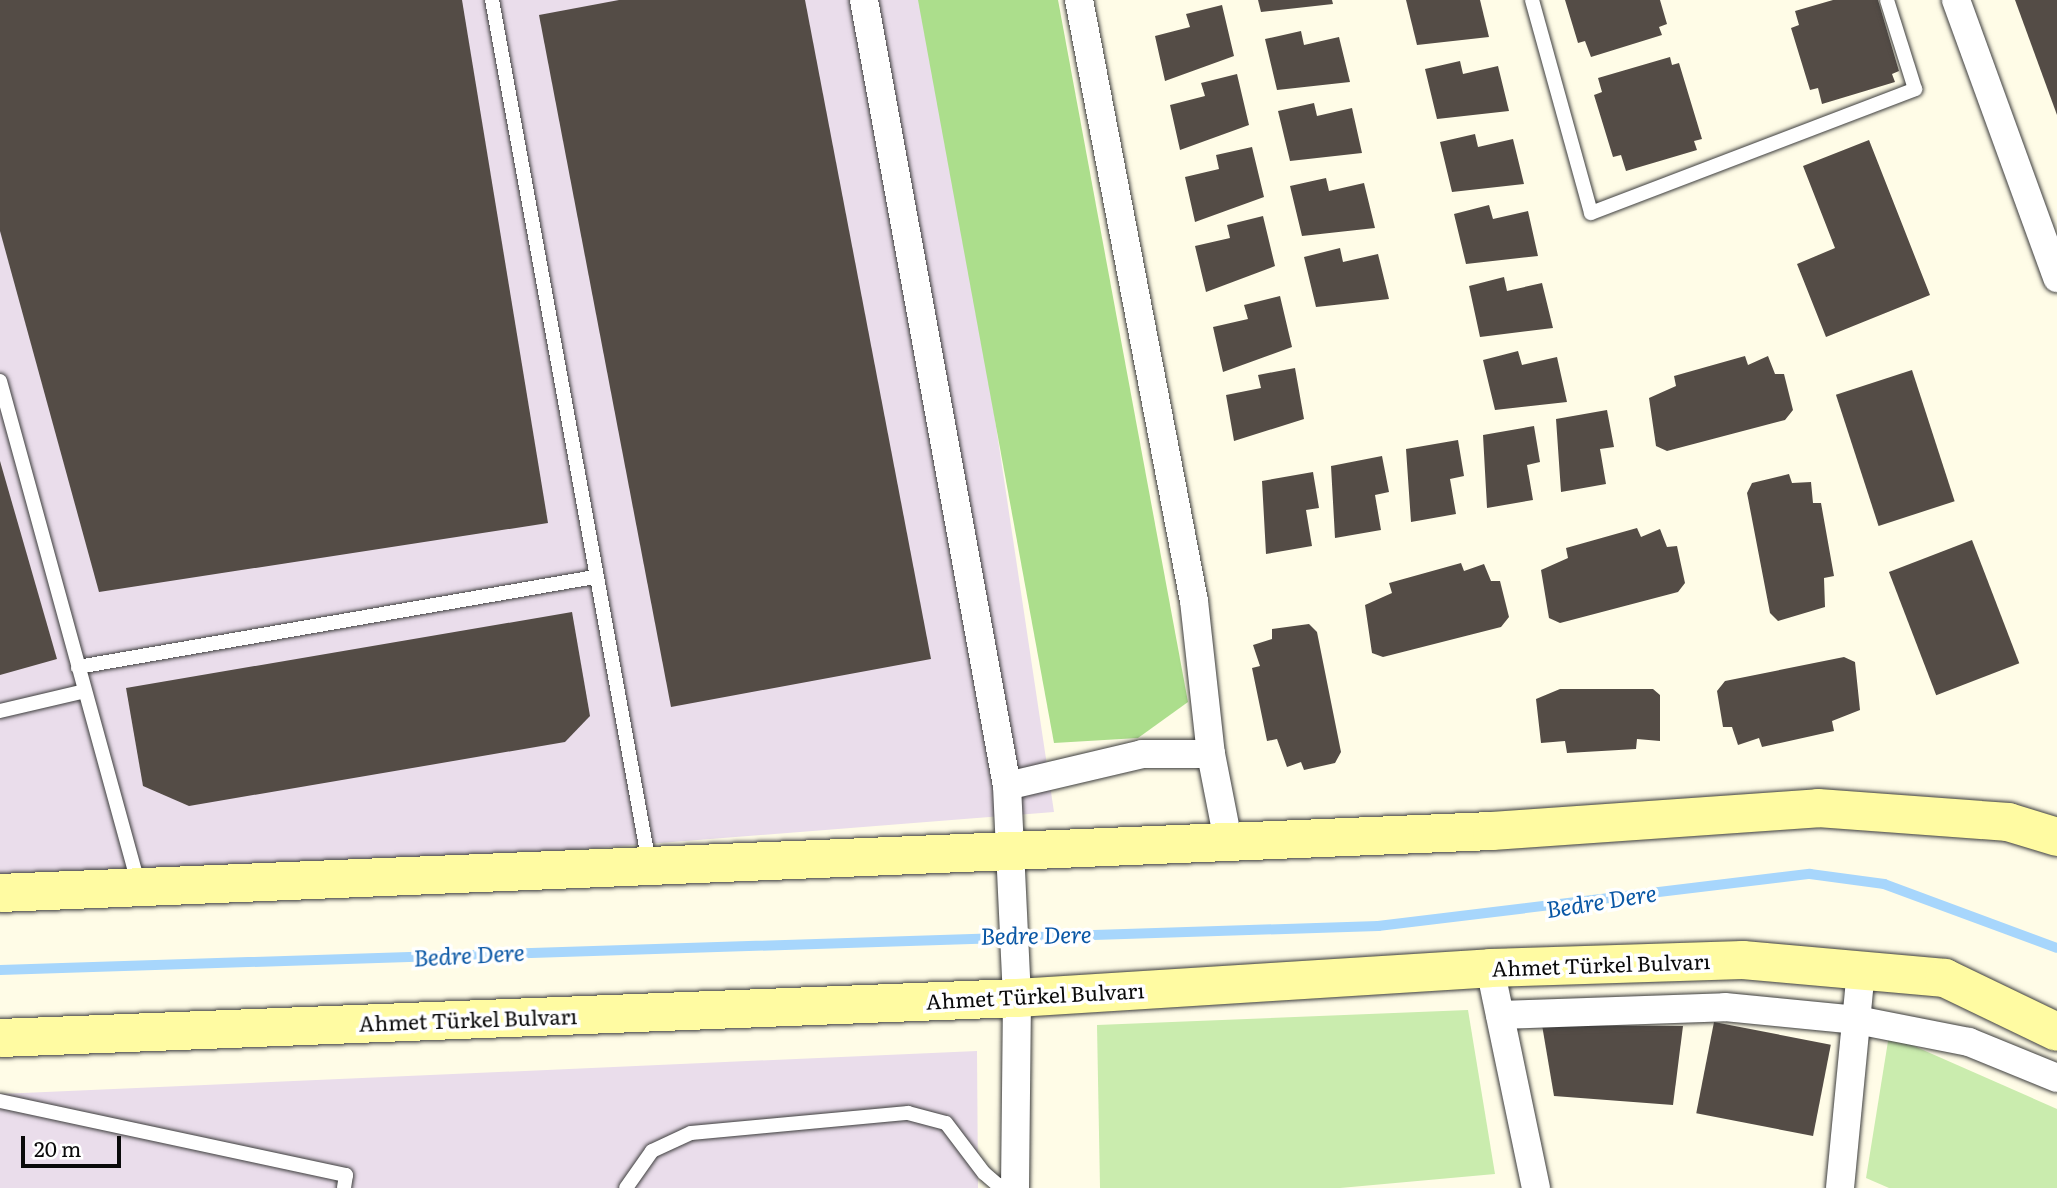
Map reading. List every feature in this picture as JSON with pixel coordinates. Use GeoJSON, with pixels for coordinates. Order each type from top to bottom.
{"type":"FeatureCollection","features":[{"type":"Feature","properties":{"kind":"street"},"geometry":{"type":"LineString","coordinates":[[864,0],[1007,786],[1013,851],[1017,984],[1015,1188]]}},
{"type":"Feature","properties":{"kind":"street"},"geometry":{"type":"LineString","coordinates":[[1079,0],[1194,601],[1211,754],[1228,841]]}},
{"type":"Feature","properties":{"kind":"street"},"geometry":{"type":"LineString","coordinates":[[1956,0],[2057,278]]}},
{"type":"Feature","properties":{"kind":"street"},"geometry":{"type":"LineString","coordinates":[[1007,786],[1142,754],[1211,754]]}},
{"type":"Feature","properties":{"kind":"street"},"geometry":{"type":"LineString","coordinates":[[0,893],[1228,841],[1818,808],[2008,822],[2057,837]]}},
{"type":"Feature","properties":{"kind":"street","name":"Ahmet Türkel Bulvarı"},"geometry":{"type":"LineString","coordinates":[[0,1038],[1017,984],[1743,960],[1861,968],[1945,978],[2057,1031]]}},
{"type":"Feature","properties":{"kind":"street"},"geometry":{"type":"LineString","coordinates":[[1490,968],[1536,1188]]}},
{"type":"Feature","properties":{"kind":"street"},"geometry":{"type":"LineString","coordinates":[[1840,1188],[1861,968]]}},
{"type":"Feature","properties":{"kind":"street"},"geometry":{"type":"LineString","coordinates":[[1500,1015],[1726,1007],[1857,1020],[1969,1042],[2057,1078]]}},
{"type":"Feature","properties":{"kind":"lane"},"geometry":{"type":"LineString","coordinates":[[492,0],[594,578],[649,866]]}},
{"type":"Feature","properties":{"kind":"lane"},"geometry":{"type":"LineString","coordinates":[[1532,0],[1591,213],[1915,89],[1887,0]]}},
{"type":"Feature","properties":{"kind":"lane"},"geometry":{"type":"LineString","coordinates":[[0,382],[139,887]]}},
{"type":"Feature","properties":{"kind":"lane"},"geometry":{"type":"LineString","coordinates":[[78,667],[594,578]]}},
{"type":"Feature","properties":{"kind":"lane"},"geometry":{"type":"LineString","coordinates":[[0,711],[85,691]]}},
{"type":"Feature","properties":{"kind":"lane"},"geometry":{"type":"LineString","coordinates":[[0,1101],[346,1175],[344,1188]]}},
{"type":"Feature","properties":{"kind":"lane"},"geometry":{"type":"LineString","coordinates":[[626,1188],[652,1151],[691,1133],[908,1114],[946,1123],[984,1173],[998,1185],[1015,1188]]}},
{"type":"Feature","properties":{"kind":"shaded area"},"geometry":{"type":"Polygon","coordinates":[[[0,0],[932,0],[1054,812],[0,895],[0,0]]]}},
{"type":"Feature","properties":{"kind":"shaded area"},"geometry":{"type":"Polygon","coordinates":[[[977,1051],[978,1188],[0,1188],[0,1094],[977,1051]]]}},
{"type":"Feature","properties":{"kind":"green space"},"geometry":{"type":"Polygon","coordinates":[[[918,0],[1058,0],[1188,702],[1138,738],[1054,743],[918,0]]]}},
{"type":"Feature","properties":{"kind":"green space"},"geometry":{"type":"Polygon","coordinates":[[[1468,1010],[1495,1174],[1340,1188],[1100,1188],[1097,1025],[1468,1010]]]}},
{"type":"Feature","properties":{"kind":"green space"},"geometry":{"type":"Polygon","coordinates":[[[1889,1035],[2057,1109],[2057,1188],[1889,1188],[1866,1178],[1889,1035]]]}},
{"type":"Feature","properties":{"kind":"building"},"geometry":{"type":"Polygon","coordinates":[[[0,0],[462,0],[548,523],[99,592],[0,231],[0,0]]]}},
{"type":"Feature","properties":{"kind":"building"},"geometry":{"type":"Polygon","coordinates":[[[619,0],[805,0],[931,659],[671,707],[539,15],[619,0]]]}},
{"type":"Feature","properties":{"kind":"building"},"geometry":{"type":"Polygon","coordinates":[[[1258,0],[1332,0],[1333,4],[1261,12],[1258,0]]]}},
{"type":"Feature","properties":{"kind":"building"},"geometry":{"type":"Polygon","coordinates":[[[1406,0],[1480,0],[1489,37],[1417,45],[1406,0]]]}},
{"type":"Feature","properties":{"kind":"building"},"geometry":{"type":"Polygon","coordinates":[[[1565,0],[1660,0],[1667,24],[1659,27],[1662,35],[1591,57],[1585,41],[1578,43],[1565,0]]]}},
{"type":"Feature","properties":{"kind":"building"},"geometry":{"type":"Polygon","coordinates":[[[1833,0],[1878,0],[1899,71],[1892,74],[1895,82],[1822,104],[1818,88],[1810,90],[1791,28],[1799,25],[1795,11],[1833,0]]]}},
{"type":"Feature","properties":{"kind":"building"},"geometry":{"type":"Polygon","coordinates":[[[2015,0],[2057,0],[2057,115],[2015,0]]]}},
{"type":"Feature","properties":{"kind":"building"},"geometry":{"type":"Polygon","coordinates":[[[1222,5],[1234,56],[1165,81],[1155,36],[1190,27],[1186,14],[1222,5]]]}},
{"type":"Feature","properties":{"kind":"building"},"geometry":{"type":"Polygon","coordinates":[[[1301,31],[1304,45],[1339,37],[1350,82],[1277,90],[1265,39],[1301,31]]]}},
{"type":"Feature","properties":{"kind":"building"},"geometry":{"type":"Polygon","coordinates":[[[1670,57],[1672,65],[1679,63],[1702,139],[1694,141],[1697,150],[1626,171],[1621,155],[1613,157],[1594,95],[1602,92],[1598,78],[1670,57]]]}},
{"type":"Feature","properties":{"kind":"building"},"geometry":{"type":"Polygon","coordinates":[[[1460,61],[1463,74],[1498,66],[1509,111],[1437,119],[1425,69],[1460,61]]]}},
{"type":"Feature","properties":{"kind":"building"},"geometry":{"type":"Polygon","coordinates":[[[1237,74],[1249,125],[1180,150],[1170,105],[1205,96],[1201,83],[1237,74]]]}},
{"type":"Feature","properties":{"kind":"building"},"geometry":{"type":"Polygon","coordinates":[[[1314,103],[1317,116],[1352,108],[1362,153],[1290,161],[1278,111],[1314,103]]]}},
{"type":"Feature","properties":{"kind":"building"},"geometry":{"type":"Polygon","coordinates":[[[1475,134],[1478,147],[1513,139],[1524,184],[1452,192],[1440,142],[1475,134]]]}},
{"type":"Feature","properties":{"kind":"building"},"geometry":{"type":"Polygon","coordinates":[[[1869,140],[1930,295],[1826,337],[1797,264],[1835,248],[1803,166],[1869,140]]]}},
{"type":"Feature","properties":{"kind":"building"},"geometry":{"type":"Polygon","coordinates":[[[1252,147],[1264,197],[1195,222],[1185,177],[1219,169],[1216,155],[1252,147]]]}},
{"type":"Feature","properties":{"kind":"building"},"geometry":{"type":"Polygon","coordinates":[[[1326,178],[1329,191],[1364,183],[1375,228],[1302,236],[1290,186],[1326,178]]]}},
{"type":"Feature","properties":{"kind":"building"},"geometry":{"type":"Polygon","coordinates":[[[1489,205],[1493,219],[1528,211],[1538,256],[1466,264],[1454,214],[1489,205]]]}},
{"type":"Feature","properties":{"kind":"building"},"geometry":{"type":"Polygon","coordinates":[[[1263,216],[1275,266],[1206,292],[1195,246],[1230,238],[1227,225],[1263,216]]]}},
{"type":"Feature","properties":{"kind":"building"},"geometry":{"type":"Polygon","coordinates":[[[1340,248],[1343,262],[1378,254],[1389,299],[1316,307],[1304,257],[1340,248]]]}},
{"type":"Feature","properties":{"kind":"building"},"geometry":{"type":"Polygon","coordinates":[[[1504,277],[1507,291],[1542,283],[1553,328],[1480,337],[1469,286],[1504,277]]]}},
{"type":"Feature","properties":{"kind":"building"},"geometry":{"type":"Polygon","coordinates":[[[1280,296],[1292,347],[1223,372],[1213,327],[1248,319],[1244,305],[1280,296]]]}},
{"type":"Feature","properties":{"kind":"building"},"geometry":{"type":"Polygon","coordinates":[[[1518,351],[1522,365],[1557,357],[1567,402],[1495,410],[1483,360],[1518,351]]]}},
{"type":"Feature","properties":{"kind":"building"},"geometry":{"type":"Polygon","coordinates":[[[1745,356],[1748,365],[1768,356],[1775,374],[1784,374],[1793,410],[1785,420],[1667,451],[1656,446],[1649,398],[1676,386],[1674,376],[1745,356]]]}},
{"type":"Feature","properties":{"kind":"building"},"geometry":{"type":"Polygon","coordinates":[[[1295,368],[1304,419],[1234,441],[1226,395],[1261,388],[1258,375],[1295,368]]]}},
{"type":"Feature","properties":{"kind":"building"},"geometry":{"type":"Polygon","coordinates":[[[1912,370],[1955,501],[1879,526],[1836,395],[1912,370]]]}},
{"type":"Feature","properties":{"kind":"building"},"geometry":{"type":"Polygon","coordinates":[[[1607,410],[1614,447],[1600,449],[1606,484],[1561,492],[1556,419],[1607,410]]]}},
{"type":"Feature","properties":{"kind":"building"},"geometry":{"type":"Polygon","coordinates":[[[1534,426],[1540,462],[1527,465],[1533,500],[1487,508],[1483,435],[1534,426]]]}},
{"type":"Feature","properties":{"kind":"building"},"geometry":{"type":"Polygon","coordinates":[[[1458,440],[1464,476],[1450,479],[1456,514],[1411,522],[1406,449],[1458,440]]]}},
{"type":"Feature","properties":{"kind":"building"},"geometry":{"type":"Polygon","coordinates":[[[1382,456],[1389,492],[1375,495],[1381,530],[1335,538],[1331,466],[1382,456]]]}},
{"type":"Feature","properties":{"kind":"building"},"geometry":{"type":"Polygon","coordinates":[[[0,461],[57,659],[0,675],[0,461]]]}},
{"type":"Feature","properties":{"kind":"building"},"geometry":{"type":"Polygon","coordinates":[[[1313,472],[1319,508],[1306,510],[1312,546],[1266,554],[1262,481],[1313,472]]]}},
{"type":"Feature","properties":{"kind":"building"},"geometry":{"type":"Polygon","coordinates":[[[1789,474],[1792,483],[1811,482],[1813,503],[1821,503],[1834,576],[1824,578],[1825,607],[1778,621],[1770,613],[1747,493],[1752,483],[1789,474]]]}},
{"type":"Feature","properties":{"kind":"building"},"geometry":{"type":"Polygon","coordinates":[[[1637,528],[1641,537],[1660,529],[1667,547],[1677,546],[1685,583],[1678,592],[1560,623],[1549,618],[1541,570],[1568,558],[1566,548],[1637,528]]]}},
{"type":"Feature","properties":{"kind":"building"},"geometry":{"type":"Polygon","coordinates":[[[1972,540],[2019,663],[1936,695],[1889,572],[1972,540]]]}},
{"type":"Feature","properties":{"kind":"building"},"geometry":{"type":"Polygon","coordinates":[[[1461,563],[1464,571],[1484,564],[1491,581],[1500,581],[1509,617],[1501,627],[1383,657],[1372,653],[1365,605],[1392,593],[1389,583],[1461,563]]]}},
{"type":"Feature","properties":{"kind":"building"},"geometry":{"type":"Polygon","coordinates":[[[572,612],[590,716],[565,742],[189,806],[143,786],[126,688],[572,612]]]}},
{"type":"Feature","properties":{"kind":"building"},"geometry":{"type":"Polygon","coordinates":[[[1309,624],[1317,632],[1341,752],[1335,763],[1304,770],[1301,762],[1287,767],[1277,739],[1267,741],[1252,668],[1260,666],[1253,645],[1272,639],[1272,629],[1309,624]]]}},
{"type":"Feature","properties":{"kind":"building"},"geometry":{"type":"Polygon","coordinates":[[[1844,657],[1855,662],[1860,710],[1832,721],[1834,731],[1762,747],[1759,738],[1738,745],[1732,727],[1723,727],[1717,691],[1725,681],[1844,657]]]}},
{"type":"Feature","properties":{"kind":"building"},"geometry":{"type":"Polygon","coordinates":[[[1560,689],[1653,689],[1660,695],[1660,741],[1637,739],[1636,749],[1567,753],[1565,741],[1541,743],[1536,699],[1560,689]]]}},
{"type":"Feature","properties":{"kind":"building"},"geometry":{"type":"Polygon","coordinates":[[[1714,1022],[1831,1045],[1813,1136],[1696,1113],[1714,1022]]]}},
{"type":"Feature","properties":{"kind":"building"},"geometry":{"type":"Polygon","coordinates":[[[1542,1025],[1683,1026],[1673,1105],[1554,1096],[1542,1025]]]}},
{"type":"Feature","properties":{"kind":"waterway","name":"Bedre Dere"},"geometry":{"type":"LineString","coordinates":[[0,970],[1378,926],[1810,874],[1884,884],[2057,948]]}}]}
